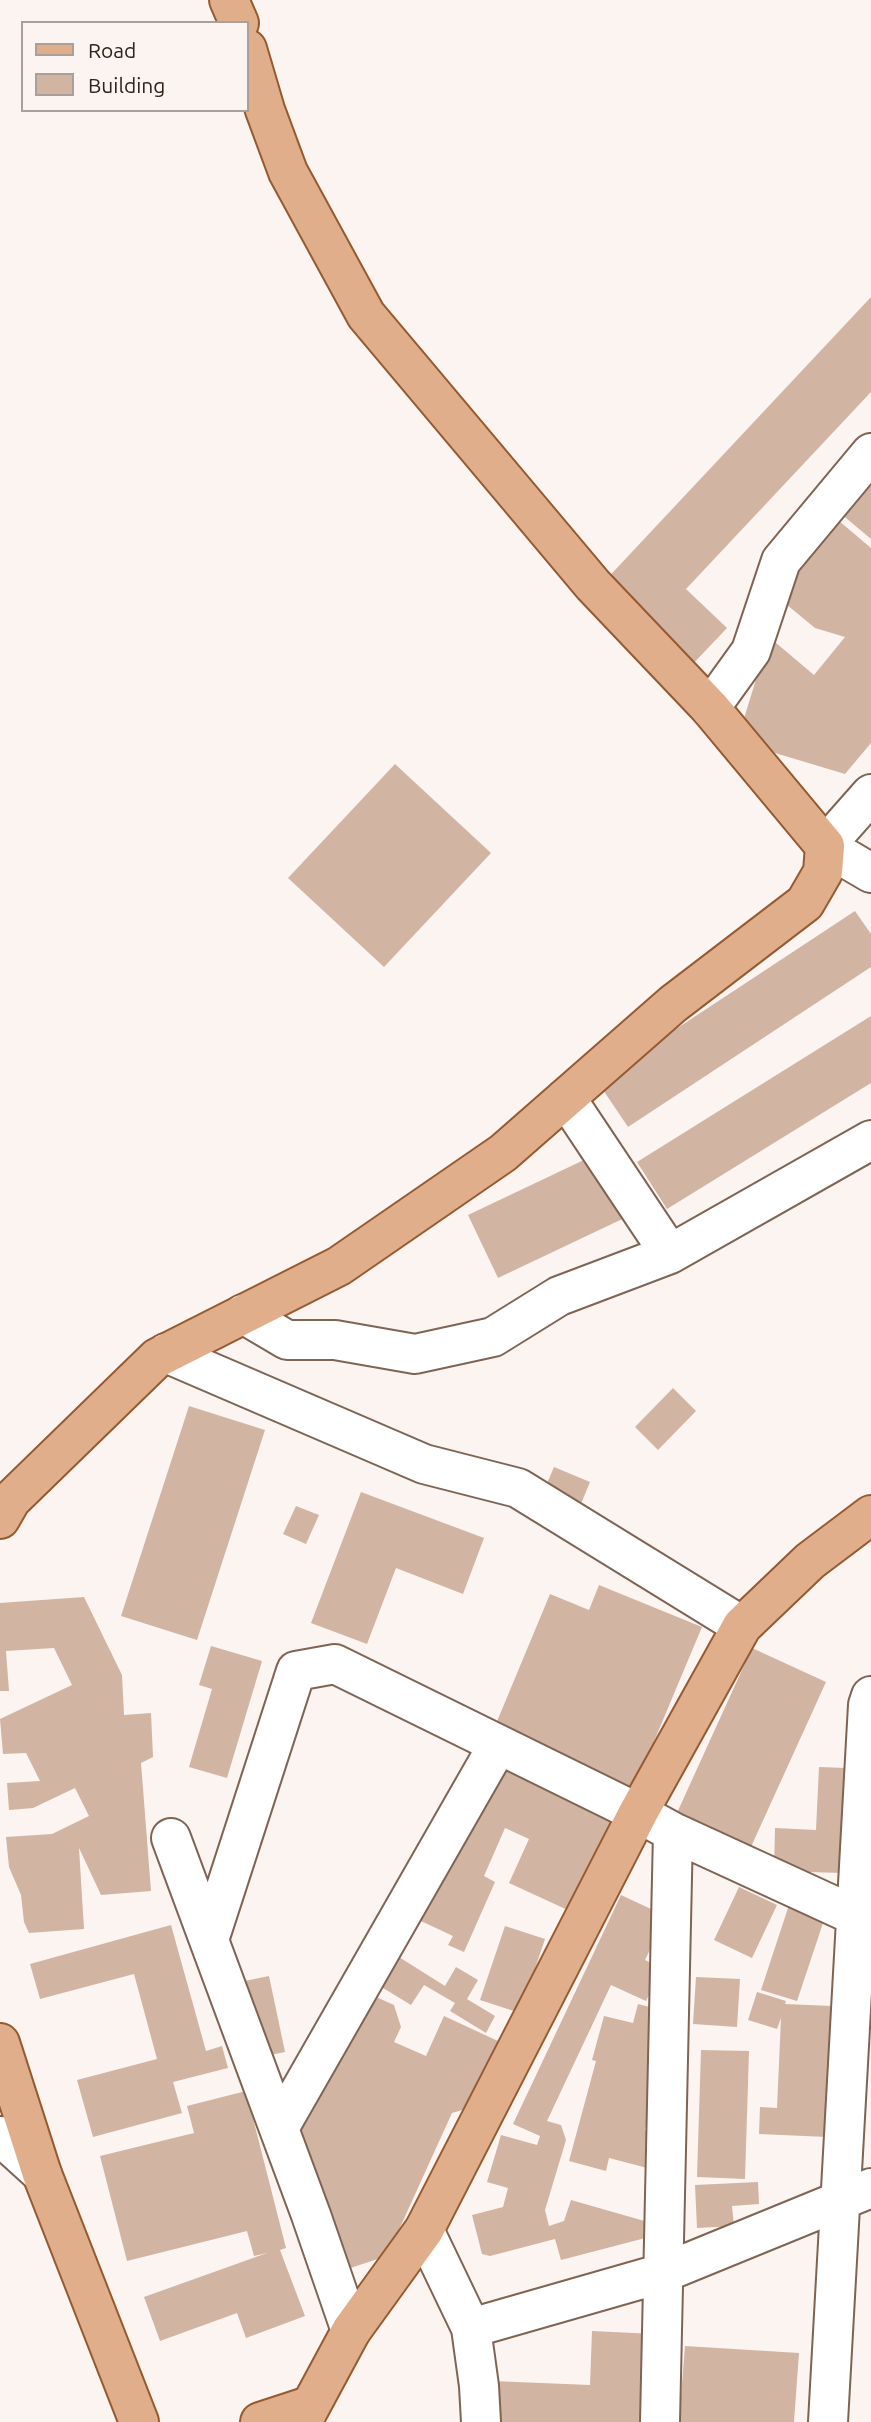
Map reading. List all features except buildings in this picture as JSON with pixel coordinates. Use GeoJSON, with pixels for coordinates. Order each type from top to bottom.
{"type":"FeatureCollection","features":[{"type":"Feature","properties":{"kind":"main road"},"geometry":{"type":"LineString","coordinates":[[229,0],[238,21]]}},
{"type":"Feature","properties":{"kind":"main road"},"geometry":{"type":"LineString","coordinates":[[0,1519],[11,1500],[157,1358],[339,1266],[503,1153],[673,1004],[805,903],[822,872],[825,846],[710,708],[593,585],[366,315],[289,172],[265,110],[248,52]]}},
{"type":"Feature","properties":{"kind":"main road"},"geometry":{"type":"LineString","coordinates":[[260,2422],[306,2414],[351,2331],[424,2230],[638,1812],[742,1626],[810,1561],[871,1515]]}},
{"type":"Feature","properties":{"kind":"main road"},"geometry":{"type":"LineString","coordinates":[[0,2043],[42,2174],[139,2422]]}},
{"type":"Feature","properties":{"kind":"street"},"geometry":{"type":"LineString","coordinates":[[710,708],[751,651],[781,561],[871,453]]}},
{"type":"Feature","properties":{"kind":"street"},"geometry":{"type":"LineString","coordinates":[[871,794],[825,846],[871,873]]}},
{"type":"Feature","properties":{"kind":"street"},"geometry":{"type":"LineString","coordinates":[[566,1098],[670,1254]]}},
{"type":"Feature","properties":{"kind":"street"},"geometry":{"type":"LineString","coordinates":[[243,1314],[287,1340],[335,1340],[415,1354],[493,1337],[559,1296],[670,1254],[871,1140]]}},
{"type":"Feature","properties":{"kind":"street"},"geometry":{"type":"LineString","coordinates":[[166,1353],[424,1464],[518,1488],[742,1626]]}},
{"type":"Feature","properties":{"kind":"street"},"geometry":{"type":"LineString","coordinates":[[209,1940],[296,1671],[335,1664],[638,1812],[673,1832],[863,1919]]}},
{"type":"Feature","properties":{"kind":"street"},"geometry":{"type":"LineString","coordinates":[[828,2422],[855,2194],[868,1705],[871,1696]]}},
{"type":"Feature","properties":{"kind":"street"},"geometry":{"type":"LineString","coordinates":[[279,2128],[498,1745]]}},
{"type":"Feature","properties":{"kind":"street"},"geometry":{"type":"LineString","coordinates":[[660,2422],[673,1832]]}},
{"type":"Feature","properties":{"kind":"street"},"geometry":{"type":"LineString","coordinates":[[171,1838],[351,2331]]}},
{"type":"Feature","properties":{"kind":"street"},"geometry":{"type":"LineString","coordinates":[[0,2136],[42,2174]]}},
{"type":"Feature","properties":{"kind":"street"},"geometry":{"type":"LineString","coordinates":[[471,2328],[663,2273],[855,2194]]}},
{"type":"Feature","properties":{"kind":"street"},"geometry":{"type":"LineString","coordinates":[[424,2230],[471,2328],[481,2422]]}}]}
